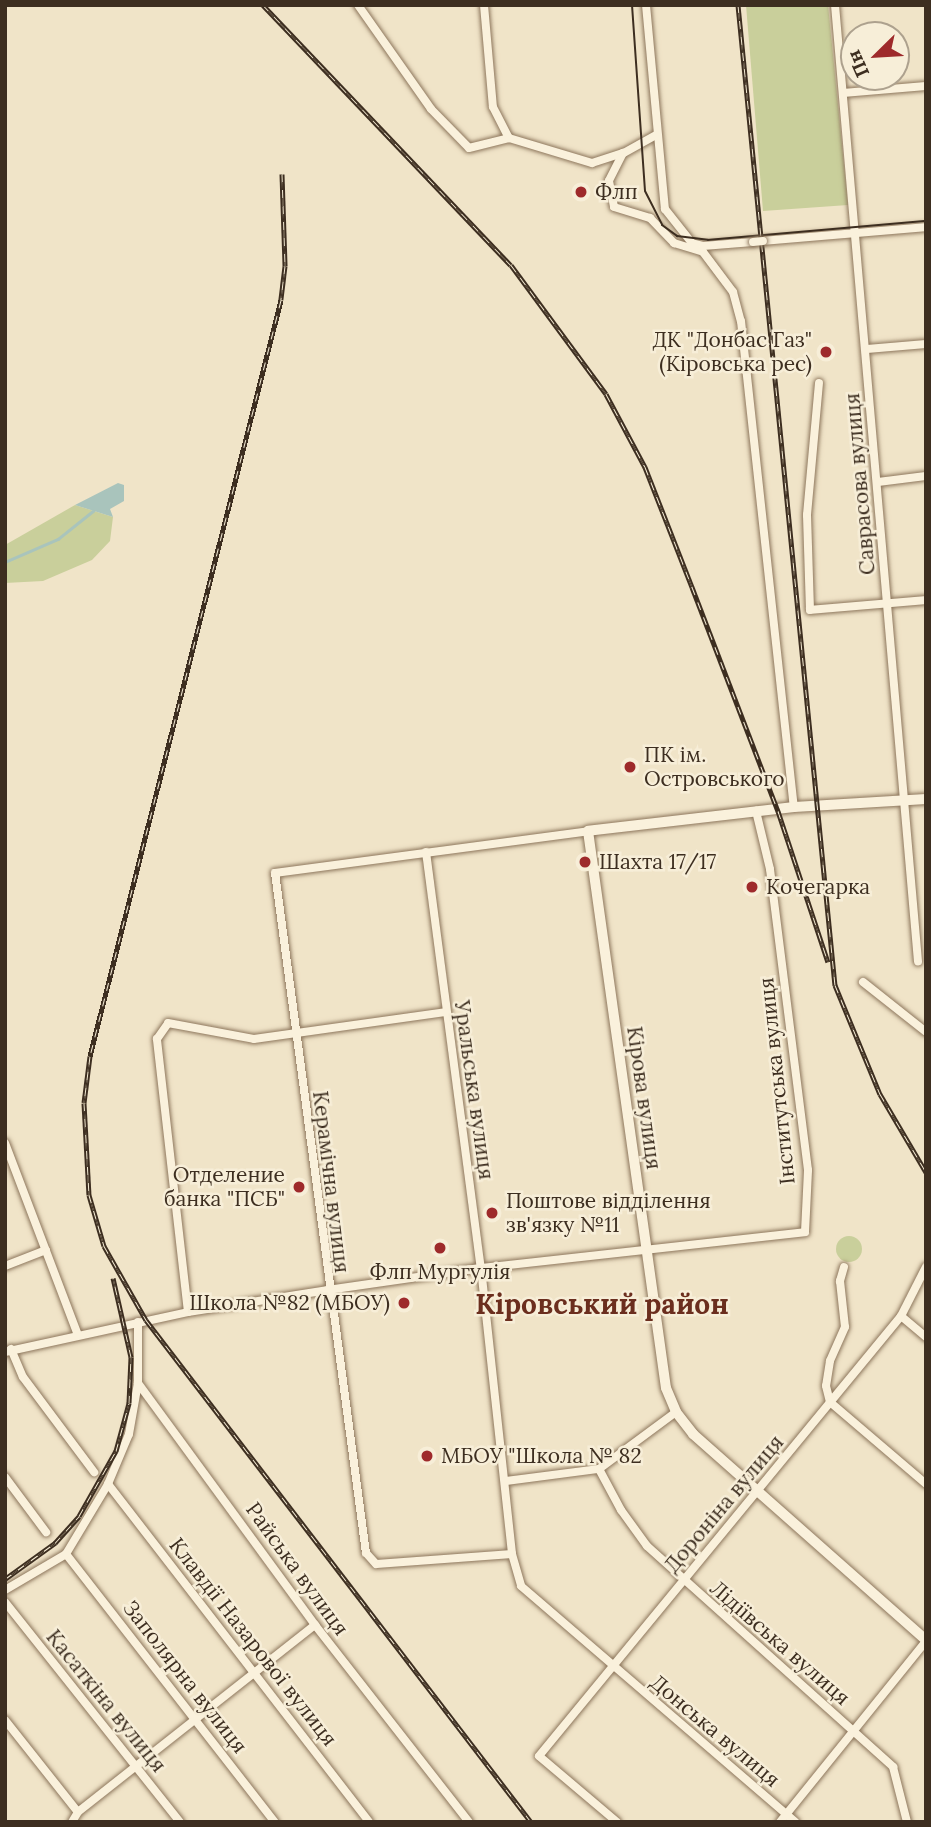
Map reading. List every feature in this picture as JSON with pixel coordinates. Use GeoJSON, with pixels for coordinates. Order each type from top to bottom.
{"type":"FeatureCollection","features":[{"type":"Feature","properties":{"kind":"main road"},"geometry":{"type":"LineString","coordinates":[[588,831],[794,807],[926,799]]}},
{"type":"Feature","properties":{"kind":"main road","name":"Кірова вулиця"},"geometry":{"type":"LineString","coordinates":[[588,831],[666,1388],[676,1412],[756,1493],[926,1641]]}},
{"type":"Feature","properties":{"kind":"street"},"geometry":{"type":"LineString","coordinates":[[358,5],[431,109],[469,148],[509,138],[567,159],[604,163],[656,135]]}},
{"type":"Feature","properties":{"kind":"street"},"geometry":{"type":"LineString","coordinates":[[484,5],[493,107],[509,138]]}},
{"type":"Feature","properties":{"kind":"street"},"geometry":{"type":"LineString","coordinates":[[646,5],[665,209],[683,233],[703,246],[926,227]]}},
{"type":"Feature","properties":{"kind":"street","name":"Саврасова вулиця"},"geometry":{"type":"LineString","coordinates":[[835,5],[854,234],[867,349],[918,961]]}},
{"type":"Feature","properties":{"kind":"street"},"geometry":{"type":"LineString","coordinates":[[844,93],[926,86]]}},
{"type":"Feature","properties":{"kind":"street"},"geometry":{"type":"LineString","coordinates":[[623,153],[609,181],[614,207],[650,218],[674,243],[704,252],[733,292],[741,321],[794,807]]}},
{"type":"Feature","properties":{"kind":"street"},"geometry":{"type":"LineString","coordinates":[[867,349],[926,344]]}},
{"type":"Feature","properties":{"kind":"street"},"geometry":{"type":"LineString","coordinates":[[819,383],[807,516],[810,610],[926,600]]}},
{"type":"Feature","properties":{"kind":"street"},"geometry":{"type":"LineString","coordinates":[[878,482],[926,476]]}},
{"type":"Feature","properties":{"kind":"street","name":"Інститутська вулиця"},"geometry":{"type":"LineString","coordinates":[[646,1249],[805,1232],[808,1170],[770,869],[757,811]]}},
{"type":"Feature","properties":{"kind":"street"},"geometry":{"type":"LineString","coordinates":[[426,852],[588,831]]}},
{"type":"Feature","properties":{"kind":"street","name":"Керамічна вулиця"},"geometry":{"type":"LineString","coordinates":[[426,852],[275,873],[294,1033],[366,1553],[376,1564],[512,1553]]}},
{"type":"Feature","properties":{"kind":"street","name":"Уральська вулиця"},"geometry":{"type":"LineString","coordinates":[[426,852],[445,1012],[481,1268],[512,1553],[521,1586],[613,1666]]}},
{"type":"Feature","properties":{"kind":"street"},"geometry":{"type":"LineString","coordinates":[[863,982],[926,1032]]}},
{"type":"Feature","properties":{"kind":"street"},"geometry":{"type":"LineString","coordinates":[[188,1312],[157,1039],[168,1023],[254,1039],[445,1012]]}},
{"type":"Feature","properties":{"kind":"street"},"geometry":{"type":"LineString","coordinates":[[5,1143],[78,1333]]}},
{"type":"Feature","properties":{"kind":"street"},"geometry":{"type":"LineString","coordinates":[[94,1472],[23,1377],[8,1350],[78,1333],[188,1312],[481,1268],[646,1249]]}},
{"type":"Feature","properties":{"kind":"street"},"geometry":{"type":"LineString","coordinates":[[5,1266],[46,1250]]}},
{"type":"Feature","properties":{"kind":"street"},"geometry":{"type":"LineString","coordinates":[[844,1267],[840,1281],[845,1327],[830,1361],[826,1386],[830,1402],[926,1484]]}},
{"type":"Feature","properties":{"kind":"street","name":"Дороніна вулиця"},"geometry":{"type":"LineString","coordinates":[[617,1822],[539,1756],[901,1316],[926,1267]]}},
{"type":"Feature","properties":{"kind":"street"},"geometry":{"type":"LineString","coordinates":[[901,1316],[926,1337]]}},
{"type":"Feature","properties":{"kind":"street"},"geometry":{"type":"LineString","coordinates":[[5,1590],[66,1554],[108,1484],[129,1434],[138,1383],[138,1322]]}},
{"type":"Feature","properties":{"kind":"street","name":"Райська вулиця"},"geometry":{"type":"LineString","coordinates":[[138,1383],[315,1625],[468,1822]]}},
{"type":"Feature","properties":{"kind":"street"},"geometry":{"type":"LineString","coordinates":[[506,1481],[599,1469],[676,1412]]}},
{"type":"Feature","properties":{"kind":"street","name":"Лідіївська вулиця"},"geometry":{"type":"LineString","coordinates":[[599,1469],[641,1537],[683,1581],[893,1767],[907,1822]]}},
{"type":"Feature","properties":{"kind":"street"},"geometry":{"type":"LineString","coordinates":[[5,1477],[46,1532]]}},
{"type":"Feature","properties":{"kind":"street","name":"Клавдії Назарової вулиця"},"geometry":{"type":"LineString","coordinates":[[108,1484],[369,1822]]}},
{"type":"Feature","properties":{"kind":"street","name":"Заполярна вулиця"},"geometry":{"type":"LineString","coordinates":[[66,1554],[275,1822]]}},
{"type":"Feature","properties":{"kind":"street","name":"Касаткіна вулиця"},"geometry":{"type":"LineString","coordinates":[[5,1602],[180,1822]]}},
{"type":"Feature","properties":{"kind":"street"},"geometry":{"type":"LineString","coordinates":[[72,1822],[78,1812],[136,1765],[197,1721],[315,1625]]}},
{"type":"Feature","properties":{"kind":"street"},"geometry":{"type":"LineString","coordinates":[[779,1822],[926,1641]]}},
{"type":"Feature","properties":{"kind":"street","name":"Донська вулиця"},"geometry":{"type":"LineString","coordinates":[[613,1666],[795,1822]]}},
{"type":"Feature","properties":{"kind":"street"},"geometry":{"type":"LineString","coordinates":[[5,1720],[78,1812]]}},
{"type":"Feature","properties":{"kind":"green space"},"geometry":{"type":"Polygon","coordinates":[[[746,5],[828,5],[848,205],[763,211],[746,5]]]}},
{"type":"Feature","properties":{"kind":"green space"},"geometry":{"type":"Polygon","coordinates":[[[75,505],[113,517],[110,541],[92,560],[43,581],[5,583],[5,545],[75,505]]]}},
{"type":"Feature","properties":{"kind":"green space"},"geometry":{"type":"Polygon","coordinates":[[[849,1236],[858,1240],[862,1249],[858,1258],[849,1262],[840,1258],[836,1249],[840,1240],[849,1236]]]}},
{"type":"Feature","properties":{"kind":"water"},"geometry":{"type":"Polygon","coordinates":[[[118,483],[124,485],[124,501],[110,509],[113,517],[75,505],[118,483]]]}},
{"type":"Feature","properties":{"kind":"waterway"},"geometry":{"type":"LineString","coordinates":[[5,562],[58,539],[93,511]]}},
{"type":"Feature","properties":{"kind":"tram line"},"geometry":{"type":"LineString","coordinates":[[632,5],[645,191],[662,225],[677,236],[708,240],[926,221]]}},
{"type":"Feature","properties":{"kind":"railway"},"geometry":{"type":"LineString","coordinates":[[263,5],[511,265],[606,394],[645,467],[692,587],[778,811],[828,962]]}},
{"type":"Feature","properties":{"kind":"railway"},"geometry":{"type":"LineString","coordinates":[[738,5],[835,985],[880,1094],[926,1172]]}},
{"type":"Feature","properties":{"kind":"railway"},"geometry":{"type":"LineString","coordinates":[[282,174],[285,266],[281,300],[90,1056],[84,1103],[89,1195],[104,1246],[146,1320],[531,1822]]}},
{"type":"Feature","properties":{"kind":"railway"},"geometry":{"type":"LineString","coordinates":[[5,1579],[55,1543],[79,1516],[116,1451],[129,1403],[131,1357],[113,1278]]}},
{"type":"Feature","properties":{"kind":"place","name":"Флп"},"geometry":{"type":"Point","coordinates":[581,192]}},
{"type":"Feature","properties":{"kind":"place","name":"ДК \"Донбас Газ\" (Кіровська рес)"},"geometry":{"type":"Point","coordinates":[826,352]}},
{"type":"Feature","properties":{"kind":"place","name":"ПК ім. Островського"},"geometry":{"type":"Point","coordinates":[630,767]}},
{"type":"Feature","properties":{"kind":"place","name":"Шахта 17/17"},"geometry":{"type":"Point","coordinates":[585,862]}},
{"type":"Feature","properties":{"kind":"place","name":"Кочегарка"},"geometry":{"type":"Point","coordinates":[752,887]}},
{"type":"Feature","properties":{"kind":"place","name":"Отделение банка \"ПСБ\""},"geometry":{"type":"Point","coordinates":[299,1187]}},
{"type":"Feature","properties":{"kind":"place","name":"Поштове відділення зв'язку №11"},"geometry":{"type":"Point","coordinates":[492,1213]}},
{"type":"Feature","properties":{"kind":"place","name":"Флп Мургулія"},"geometry":{"type":"Point","coordinates":[440,1248]}},
{"type":"Feature","properties":{"kind":"place","name":"Школа №82 (МБОУ)"},"geometry":{"type":"Point","coordinates":[404,1303]}},
{"type":"Feature","properties":{"kind":"place","name":"МБОУ \"Школа № 82"},"geometry":{"type":"Point","coordinates":[427,1456]}},
{"type":"Feature","properties":{"kind":"district","name":"Кіровський район"},"geometry":{"type":"Point","coordinates":[602,1304]}}]}
